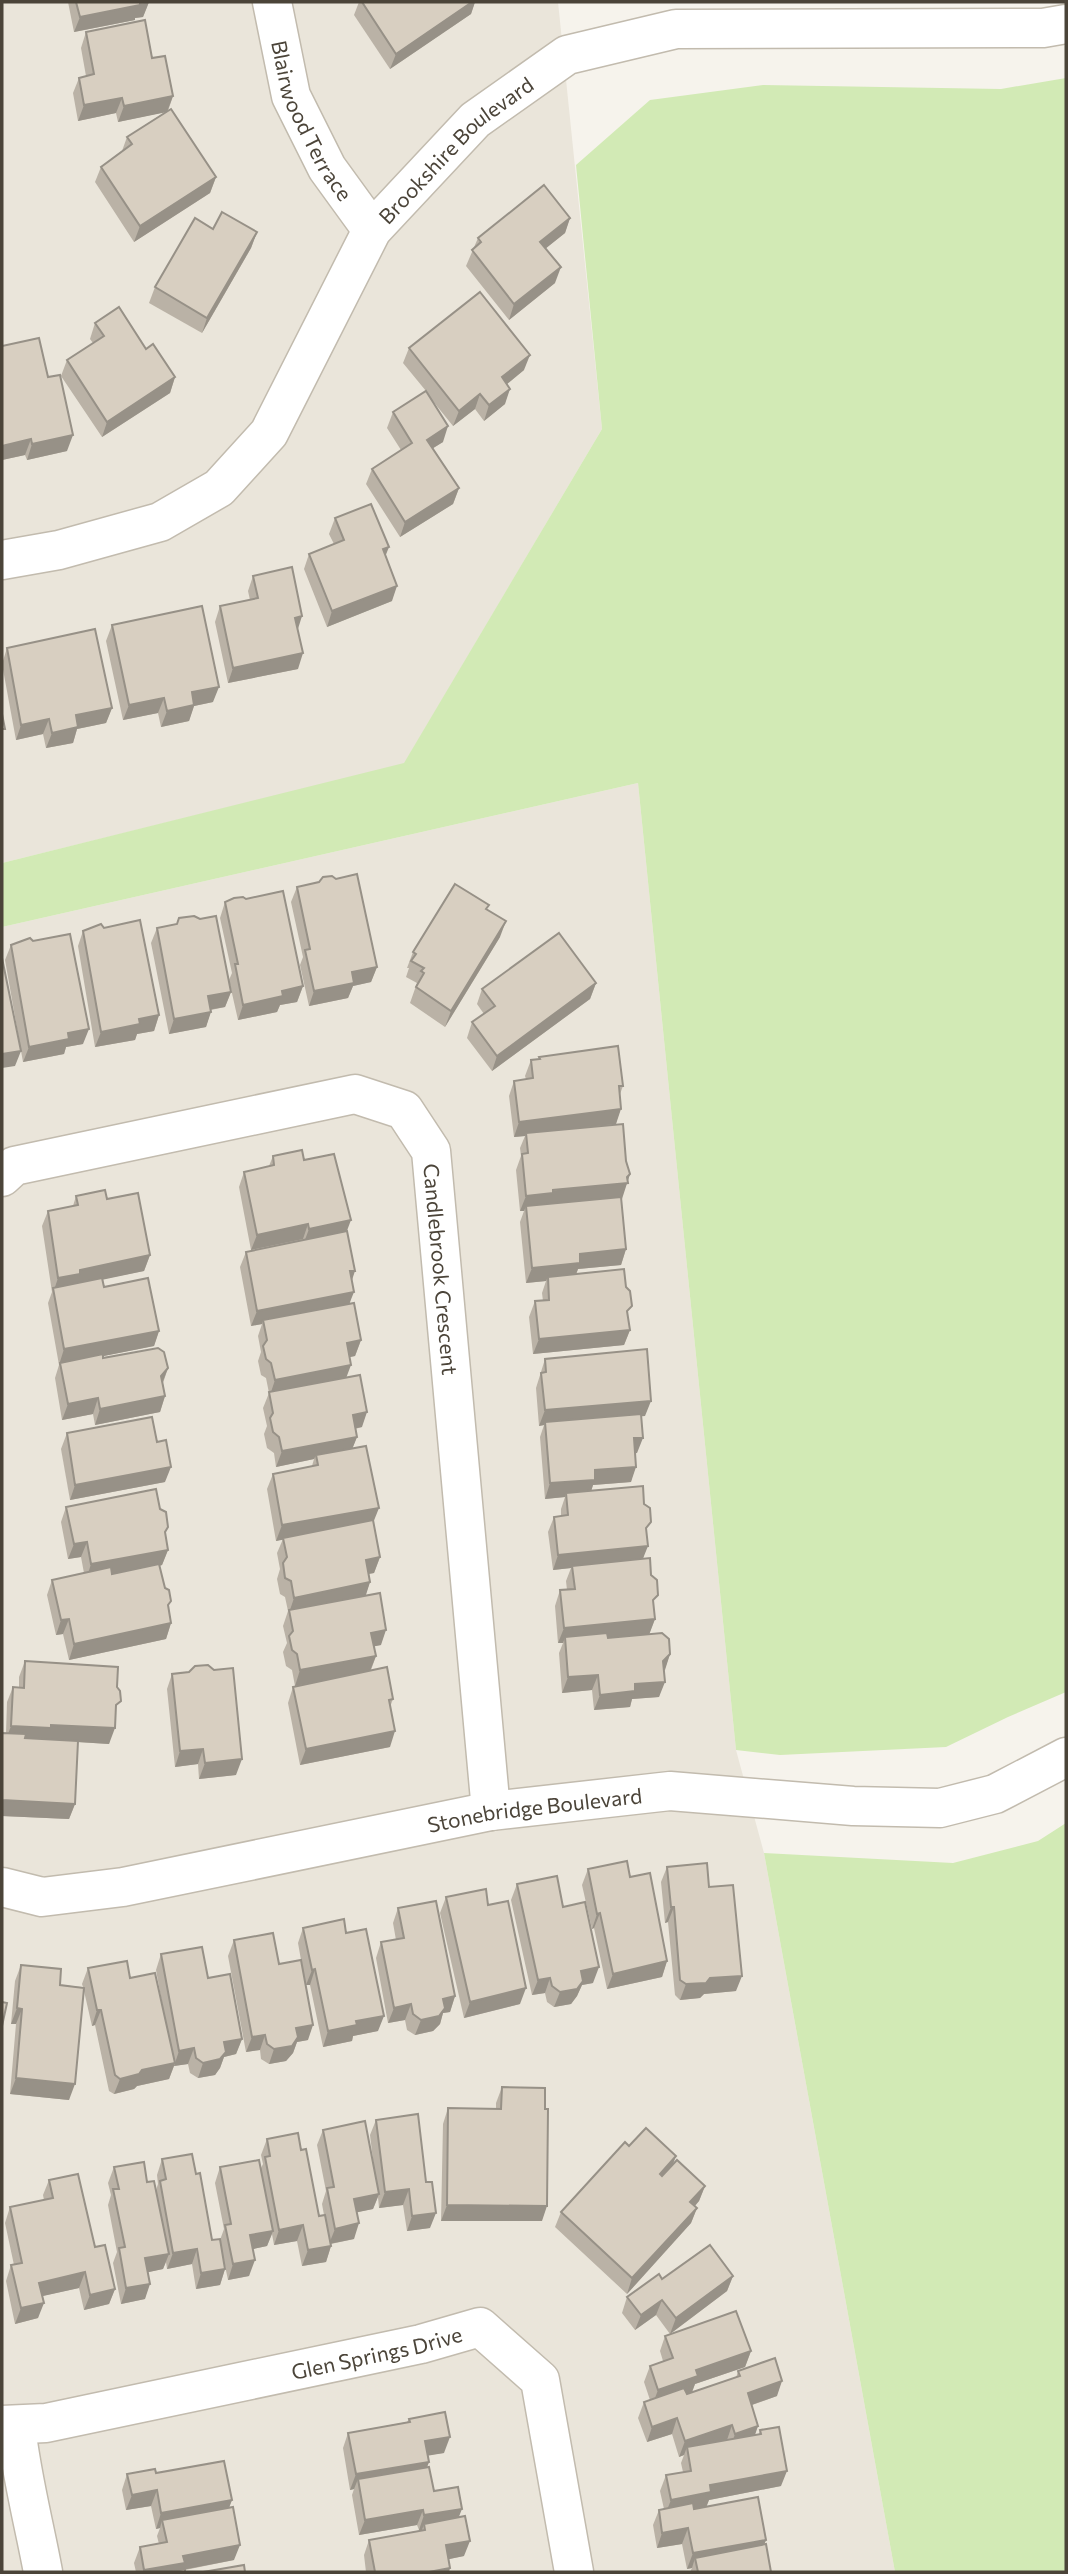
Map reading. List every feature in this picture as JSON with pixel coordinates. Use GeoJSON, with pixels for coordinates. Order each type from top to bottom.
{"type":"FeatureCollection","features":[{"type":"Feature","properties":{"kind":"street","name":"Blairwood Terrace"},"geometry":{"type":"LineString","coordinates":[[272,2],[291,96],[327,168],[372,230]]}},
{"type":"Feature","properties":{"kind":"street","name":"Brookshire Boulevard"},"geometry":{"type":"LineString","coordinates":[[2,561],[59,550],[160,522],[219,488],[269,433],[372,230],[475,120],[567,55],[676,29],[1043,28],[1066,24]]}},
{"type":"Feature","properties":{"kind":"street","name":"Candlebrook Crescent"},"geometry":{"type":"LineString","coordinates":[[2,1177],[14,1166],[355,1094],[404,1110],[431,1151],[491,1811]]}},
{"type":"Feature","properties":{"kind":"street","name":"Stonebridge Boulevard"},"geometry":{"type":"LineString","coordinates":[[2,1887],[42,1897],[123,1887],[491,1811],[670,1791],[853,1806],[940,1808],[995,1794],[1066,1757]]}},
{"type":"Feature","properties":{"kind":"street","name":"Glen Springs Drive"},"geometry":{"type":"LineString","coordinates":[[9,2425],[46,2423],[367,2355],[480,2327],[540,2380],[574,2572]]}},
{"type":"Feature","properties":{"kind":"street"},"geometry":{"type":"LineString","coordinates":[[9,2425],[28,2491],[43,2572]]}},
{"type":"Feature","properties":{"kind":"shaded area"},"geometry":{"type":"Polygon","coordinates":[[[2,2],[558,2],[602,429],[404,764],[2,863],[2,2]]]}},
{"type":"Feature","properties":{"kind":"shaded area"},"geometry":{"type":"Polygon","coordinates":[[[638,783],[736,1750],[764,1853],[895,2572],[2,2572],[2,927],[638,783]]]}},
{"type":"Feature","properties":{"kind":"green space"},"geometry":{"type":"Polygon","coordinates":[[[1066,78],[1066,1692],[946,1747],[780,1755],[736,1750],[638,783],[2,927],[2,863],[404,763],[602,429],[576,165],[650,100],[763,85],[1001,89],[1066,78]]]}},
{"type":"Feature","properties":{"kind":"green space"},"geometry":{"type":"Polygon","coordinates":[[[1066,1823],[1066,2572],[895,2572],[764,1853],[953,1863],[1038,1841],[1066,1823]]]}},
{"type":"Feature","properties":{"kind":"building"},"geometry":{"type":"Polygon","coordinates":[[[76,2],[146,2],[80,17],[76,2]]]}},
{"type":"Feature","properties":{"kind":"building"},"geometry":{"type":"Polygon","coordinates":[[[362,2],[472,2],[396,54],[362,2]]]}},
{"type":"Feature","properties":{"kind":"building"},"geometry":{"type":"Polygon","coordinates":[[[145,20],[152,58],[165,56],[173,96],[124,106],[122,98],[84,105],[79,78],[94,74],[86,32],[145,20]]]}},
{"type":"Feature","properties":{"kind":"building"},"geometry":{"type":"Polygon","coordinates":[[[171,109],[216,177],[140,226],[101,167],[132,144],[127,137],[171,109]]]}},
{"type":"Feature","properties":{"kind":"building"},"geometry":{"type":"Polygon","coordinates":[[[544,185],[570,218],[540,242],[561,267],[514,304],[472,250],[481,242],[478,238],[544,185]]]}},
{"type":"Feature","properties":{"kind":"building"},"geometry":{"type":"Polygon","coordinates":[[[222,212],[257,232],[207,318],[155,287],[195,218],[213,229],[222,212]]]}},
{"type":"Feature","properties":{"kind":"building"},"geometry":{"type":"Polygon","coordinates":[[[480,292],[530,355],[502,377],[510,389],[489,405],[480,394],[459,411],[409,348],[480,292]]]}},
{"type":"Feature","properties":{"kind":"building"},"geometry":{"type":"Polygon","coordinates":[[[119,307],[146,349],[153,344],[175,377],[107,422],[67,360],[104,336],[95,323],[119,307]]]}},
{"type":"Feature","properties":{"kind":"building"},"geometry":{"type":"Polygon","coordinates":[[[39,338],[48,377],[60,375],[73,435],[32,444],[31,439],[2,446],[2,346],[39,338]]]}},
{"type":"Feature","properties":{"kind":"building"},"geometry":{"type":"Polygon","coordinates":[[[426,391],[448,426],[427,440],[459,488],[405,522],[372,469],[412,443],[393,412],[426,391]]]}},
{"type":"Feature","properties":{"kind":"building"},"geometry":{"type":"Polygon","coordinates":[[[371,504],[389,547],[383,549],[397,586],[332,611],[309,554],[344,540],[335,518],[371,504]]]}},
{"type":"Feature","properties":{"kind":"building"},"geometry":{"type":"Polygon","coordinates":[[[292,567],[302,616],[295,618],[303,653],[233,668],[220,606],[258,598],[253,576],[292,567]]]}},
{"type":"Feature","properties":{"kind":"building"},"geometry":{"type":"Polygon","coordinates":[[[202,606],[219,687],[192,692],[194,705],[167,711],[164,698],[129,705],[112,625],[202,606]]]}},
{"type":"Feature","properties":{"kind":"building"},"geometry":{"type":"Polygon","coordinates":[[[95,629],[112,708],[76,715],[78,727],[52,733],[49,719],[21,725],[7,648],[95,629]]]}},
{"type":"Feature","properties":{"kind":"building"},"geometry":{"type":"Polygon","coordinates":[[[357,874],[377,967],[352,972],[354,983],[314,991],[305,950],[310,949],[297,887],[319,882],[323,877],[332,876],[336,879],[357,874]]]}},
{"type":"Feature","properties":{"kind":"building"},"geometry":{"type":"Polygon","coordinates":[[[455,884],[489,905],[486,909],[506,921],[451,1011],[416,987],[424,968],[411,961],[416,954],[413,952],[455,884]]]}},
{"type":"Feature","properties":{"kind":"building"},"geometry":{"type":"Polygon","coordinates":[[[283,891],[303,986],[282,991],[283,996],[243,1005],[235,964],[238,964],[225,902],[234,898],[246,899],[283,891]]]}},
{"type":"Feature","properties":{"kind":"building"},"geometry":{"type":"Polygon","coordinates":[[[194,916],[200,919],[216,916],[231,992],[208,996],[211,1012],[174,1019],[157,928],[177,924],[179,918],[194,916]]]}},
{"type":"Feature","properties":{"kind":"building"},"geometry":{"type":"Polygon","coordinates":[[[140,920],[159,1015],[139,1019],[140,1024],[101,1032],[83,931],[101,924],[104,928],[140,920]]]}},
{"type":"Feature","properties":{"kind":"building"},"geometry":{"type":"Polygon","coordinates":[[[559,933],[596,983],[497,1056],[472,1022],[495,1006],[482,989],[559,933]]]}},
{"type":"Feature","properties":{"kind":"building"},"geometry":{"type":"Polygon","coordinates":[[[70,934],[89,1029],[68,1033],[69,1039],[29,1047],[11,945],[30,938],[33,941],[70,934]]]}},
{"type":"Feature","properties":{"kind":"building"},"geometry":{"type":"Polygon","coordinates":[[[2,958],[21,1051],[2,1054],[2,958]]]}},
{"type":"Feature","properties":{"kind":"building"},"geometry":{"type":"Polygon","coordinates":[[[618,1046],[623,1086],[619,1086],[621,1109],[519,1122],[514,1081],[533,1078],[531,1060],[618,1046]]]}},
{"type":"Feature","properties":{"kind":"building"},"geometry":{"type":"Polygon","coordinates":[[[623,1124],[626,1161],[630,1174],[627,1177],[628,1183],[553,1190],[553,1193],[526,1196],[522,1154],[528,1153],[526,1133],[623,1124]]]}},
{"type":"Feature","properties":{"kind":"building"},"geometry":{"type":"Polygon","coordinates":[[[302,1150],[304,1160],[334,1154],[351,1220],[309,1229],[308,1224],[257,1235],[244,1172],[274,1165],[273,1156],[302,1150]]]}},
{"type":"Feature","properties":{"kind":"building"},"geometry":{"type":"Polygon","coordinates":[[[105,1190],[107,1199],[138,1193],[150,1255],[80,1270],[80,1274],[58,1278],[48,1211],[78,1205],[76,1196],[105,1190]]]}},
{"type":"Feature","properties":{"kind":"building"},"geometry":{"type":"Polygon","coordinates":[[[621,1197],[626,1249],[580,1254],[580,1263],[532,1268],[526,1206],[621,1197]]]}},
{"type":"Feature","properties":{"kind":"building"},"geometry":{"type":"Polygon","coordinates":[[[347,1231],[355,1271],[350,1271],[354,1292],[257,1311],[246,1252],[347,1231]]]}},
{"type":"Feature","properties":{"kind":"building"},"geometry":{"type":"Polygon","coordinates":[[[624,1269],[632,1306],[627,1311],[630,1330],[539,1339],[535,1301],[549,1300],[548,1277],[624,1269]]]}},
{"type":"Feature","properties":{"kind":"building"},"geometry":{"type":"Polygon","coordinates":[[[102,1278],[104,1287],[148,1278],[159,1331],[64,1349],[53,1288],[102,1278]]]}},
{"type":"Feature","properties":{"kind":"building"},"geometry":{"type":"Polygon","coordinates":[[[354,1303],[361,1340],[347,1343],[351,1365],[275,1380],[263,1346],[267,1340],[263,1320],[354,1303]]]}},
{"type":"Feature","properties":{"kind":"building"},"geometry":{"type":"Polygon","coordinates":[[[158,1348],[164,1352],[168,1368],[161,1376],[165,1396],[100,1409],[98,1398],[68,1404],[60,1363],[103,1354],[103,1358],[158,1348]]]}},
{"type":"Feature","properties":{"kind":"building"},"geometry":{"type":"Polygon","coordinates":[[[647,1349],[651,1401],[545,1410],[541,1373],[546,1372],[545,1359],[647,1349]]]}},
{"type":"Feature","properties":{"kind":"building"},"geometry":{"type":"Polygon","coordinates":[[[360,1375],[367,1412],[353,1415],[357,1437],[282,1451],[279,1437],[273,1432],[269,1392],[360,1375]]]}},
{"type":"Feature","properties":{"kind":"building"},"geometry":{"type":"Polygon","coordinates":[[[641,1414],[643,1438],[634,1438],[636,1467],[595,1470],[595,1480],[550,1483],[545,1422],[641,1414]]]}},
{"type":"Feature","properties":{"kind":"building"},"geometry":{"type":"Polygon","coordinates":[[[152,1417],[157,1442],[166,1440],[171,1467],[75,1485],[67,1433],[152,1417]]]}},
{"type":"Feature","properties":{"kind":"building"},"geometry":{"type":"Polygon","coordinates":[[[366,1446],[379,1508],[282,1525],[273,1474],[318,1465],[316,1455],[366,1446]]]}},
{"type":"Feature","properties":{"kind":"building"},"geometry":{"type":"Polygon","coordinates":[[[643,1486],[644,1504],[650,1508],[651,1522],[646,1528],[648,1546],[558,1555],[554,1517],[568,1515],[566,1493],[643,1486]]]}},
{"type":"Feature","properties":{"kind":"building"},"geometry":{"type":"Polygon","coordinates":[[[156,1489],[160,1509],[166,1512],[168,1550],[91,1564],[87,1542],[74,1544],[66,1507],[156,1489]]]}},
{"type":"Feature","properties":{"kind":"building"},"geometry":{"type":"Polygon","coordinates":[[[373,1520],[380,1557],[366,1560],[370,1582],[294,1598],[291,1581],[285,1578],[283,1563],[287,1557],[283,1538],[373,1520]]]}},
{"type":"Feature","properties":{"kind":"building"},"geometry":{"type":"Polygon","coordinates":[[[650,1558],[651,1575],[657,1580],[658,1595],[653,1600],[655,1619],[564,1628],[560,1590],[575,1589],[572,1566],[650,1558]]]}},
{"type":"Feature","properties":{"kind":"building"},"geometry":{"type":"Polygon","coordinates":[[[159,1564],[165,1588],[169,1590],[171,1623],[74,1644],[69,1619],[61,1620],[52,1580],[111,1567],[112,1574],[159,1564]]]}},
{"type":"Feature","properties":{"kind":"building"},"geometry":{"type":"Polygon","coordinates":[[[380,1593],[386,1630],[371,1633],[376,1656],[300,1670],[289,1636],[293,1631],[289,1610],[380,1593]]]}},
{"type":"Feature","properties":{"kind":"building"},"geometry":{"type":"Polygon","coordinates":[[[607,1633],[608,1638],[662,1633],[669,1639],[670,1654],[663,1661],[665,1682],[635,1684],[635,1691],[600,1695],[598,1675],[568,1677],[565,1637],[607,1633]]]}},
{"type":"Feature","properties":{"kind":"building"},"geometry":{"type":"Polygon","coordinates":[[[25,1661],[118,1667],[117,1687],[121,1701],[116,1705],[115,1728],[11,1726],[13,1687],[24,1688],[25,1661]]]}},
{"type":"Feature","properties":{"kind":"building"},"geometry":{"type":"Polygon","coordinates":[[[208,1665],[214,1670],[233,1668],[242,1759],[205,1763],[203,1749],[180,1751],[172,1674],[189,1672],[195,1666],[208,1665]]]}},
{"type":"Feature","properties":{"kind":"building"},"geometry":{"type":"Polygon","coordinates":[[[387,1667],[393,1699],[389,1700],[395,1731],[306,1749],[293,1687],[387,1667]]]}},
{"type":"Feature","properties":{"kind":"building"},"geometry":{"type":"Polygon","coordinates":[[[2,1733],[26,1734],[25,1738],[78,1741],[75,1804],[2,1800],[2,1733]]]}},
{"type":"Feature","properties":{"kind":"building"},"geometry":{"type":"Polygon","coordinates":[[[627,1861],[630,1877],[650,1873],[667,1961],[613,1974],[588,1869],[627,1861]]]}},
{"type":"Feature","properties":{"kind":"building"},"geometry":{"type":"Polygon","coordinates":[[[707,1863],[709,1887],[733,1885],[742,1976],[710,1978],[706,1983],[686,1984],[680,1980],[674,1907],[671,1907],[667,1867],[707,1863]]]}},
{"type":"Feature","properties":{"kind":"building"},"geometry":{"type":"Polygon","coordinates":[[[557,1876],[563,1907],[585,1902],[599,1967],[581,1971],[583,1981],[577,1989],[560,1992],[552,1986],[550,1978],[538,1980],[517,1884],[557,1876]]]}},
{"type":"Feature","properties":{"kind":"building"},"geometry":{"type":"Polygon","coordinates":[[[486,1889],[488,1905],[508,1901],[526,1988],[470,2002],[446,1897],[486,1889]]]}},
{"type":"Feature","properties":{"kind":"building"},"geometry":{"type":"Polygon","coordinates":[[[436,1901],[455,1996],[443,1999],[445,2008],[439,2016],[421,2020],[413,2014],[411,2004],[394,2008],[381,1942],[404,1938],[398,1908],[436,1901]]]}},
{"type":"Feature","properties":{"kind":"building"},"geometry":{"type":"Polygon","coordinates":[[[344,1919],[346,1933],[366,1929],[384,2016],[356,2021],[357,2025],[328,2031],[303,1928],[344,1919]]]}},
{"type":"Feature","properties":{"kind":"building"},"geometry":{"type":"Polygon","coordinates":[[[273,1933],[279,1964],[301,1960],[313,2025],[296,2028],[298,2037],[292,2046],[274,2049],[267,2044],[265,2035],[252,2037],[234,1940],[273,1933]]]}},
{"type":"Feature","properties":{"kind":"building"},"geometry":{"type":"Polygon","coordinates":[[[202,1947],[208,1978],[230,1974],[242,2039],[224,2042],[226,2052],[220,2059],[203,2063],[196,2058],[194,2048],[179,2051],[161,1954],[202,1947]]]}},
{"type":"Feature","properties":{"kind":"building"},"geometry":{"type":"Polygon","coordinates":[[[127,1961],[130,1978],[155,1973],[175,2063],[142,2070],[139,2074],[120,2079],[115,2075],[101,2010],[97,2010],[88,1968],[127,1961]]]}},
{"type":"Feature","properties":{"kind":"building"},"geometry":{"type":"Polygon","coordinates":[[[21,1965],[61,1969],[60,1985],[84,1988],[75,2084],[16,2078],[22,2009],[17,2008],[21,1965]]]}},
{"type":"Feature","properties":{"kind":"building"},"geometry":{"type":"Polygon","coordinates":[[[2,2002],[7,2003],[2,2026],[2,2002]]]}},
{"type":"Feature","properties":{"kind":"building"},"geometry":{"type":"Polygon","coordinates":[[[502,2087],[545,2088],[545,2109],[548,2109],[547,2206],[447,2205],[448,2108],[501,2109],[502,2087]]]}},
{"type":"Feature","properties":{"kind":"building"},"geometry":{"type":"Polygon","coordinates":[[[418,2114],[426,2182],[432,2182],[436,2213],[412,2216],[409,2189],[385,2192],[376,2120],[418,2114]]]}},
{"type":"Feature","properties":{"kind":"building"},"geometry":{"type":"Polygon","coordinates":[[[365,2121],[379,2194],[354,2199],[359,2223],[335,2229],[327,2188],[334,2187],[323,2130],[365,2121]]]}},
{"type":"Feature","properties":{"kind":"building"},"geometry":{"type":"Polygon","coordinates":[[[646,2128],[676,2156],[660,2174],[662,2176],[677,2160],[705,2186],[690,2202],[697,2208],[632,2278],[561,2212],[625,2142],[629,2146],[646,2128]]]}},
{"type":"Feature","properties":{"kind":"building"},"geometry":{"type":"Polygon","coordinates":[[[298,2133],[301,2150],[306,2149],[319,2216],[325,2215],[331,2246],[308,2250],[303,2225],[279,2230],[265,2157],[270,2156],[267,2139],[298,2133]]]}},
{"type":"Feature","properties":{"kind":"building"},"geometry":{"type":"Polygon","coordinates":[[[192,2154],[196,2174],[200,2173],[212,2240],[220,2239],[225,2269],[201,2273],[197,2249],[173,2253],[160,2181],[166,2179],[162,2159],[192,2154]]]}},
{"type":"Feature","properties":{"kind":"building"},"geometry":{"type":"Polygon","coordinates":[[[259,2160],[273,2231],[250,2235],[255,2260],[233,2264],[225,2225],[231,2224],[220,2167],[259,2160]]]}},
{"type":"Feature","properties":{"kind":"building"},"geometry":{"type":"Polygon","coordinates":[[[144,2162],[147,2182],[154,2181],[169,2254],[145,2258],[150,2284],[126,2288],[119,2248],[125,2247],[113,2189],[119,2189],[114,2167],[144,2162]]]}},
{"type":"Feature","properties":{"kind":"building"},"geometry":{"type":"Polygon","coordinates":[[[78,2174],[95,2247],[105,2245],[115,2289],[90,2295],[85,2272],[39,2283],[44,2303],[21,2308],[11,2265],[22,2263],[10,2207],[53,2198],[49,2180],[78,2174]]]}},
{"type":"Feature","properties":{"kind":"building"},"geometry":{"type":"Polygon","coordinates":[[[710,2245],[733,2276],[676,2318],[662,2300],[641,2315],[627,2297],[659,2274],[662,2279],[710,2245]]]}},
{"type":"Feature","properties":{"kind":"building"},"geometry":{"type":"Polygon","coordinates":[[[736,2311],[751,2351],[696,2370],[698,2376],[658,2390],[650,2366],[673,2358],[665,2336],[736,2311]]]}},
{"type":"Feature","properties":{"kind":"building"},"geometry":{"type":"Polygon","coordinates":[[[775,2358],[782,2381],[748,2393],[758,2426],[735,2434],[732,2425],[685,2441],[677,2418],[652,2427],[644,2402],[684,2388],[687,2394],[740,2376],[738,2371],[775,2358]]]}},
{"type":"Feature","properties":{"kind":"building"},"geometry":{"type":"Polygon","coordinates":[[[445,2412],[450,2437],[425,2441],[429,2462],[356,2474],[348,2433],[410,2422],[409,2419],[445,2412]]]}},
{"type":"Feature","properties":{"kind":"building"},"geometry":{"type":"Polygon","coordinates":[[[779,2427],[787,2471],[710,2485],[711,2492],[671,2500],[666,2475],[691,2471],[687,2447],[761,2434],[760,2430],[779,2427]]]}},
{"type":"Feature","properties":{"kind":"building"},"geometry":{"type":"Polygon","coordinates":[[[224,2461],[232,2500],[161,2513],[157,2490],[132,2495],[127,2474],[155,2469],[156,2473],[224,2461]]]}},
{"type":"Feature","properties":{"kind":"building"},"geometry":{"type":"Polygon","coordinates":[[[429,2467],[434,2491],[458,2487],[462,2509],[424,2515],[423,2510],[365,2520],[358,2479],[429,2467]]]}},
{"type":"Feature","properties":{"kind":"building"},"geometry":{"type":"Polygon","coordinates":[[[758,2497],[766,2540],[693,2553],[688,2528],[662,2533],[659,2510],[693,2503],[694,2509],[758,2497]]]}},
{"type":"Feature","properties":{"kind":"building"},"geometry":{"type":"Polygon","coordinates":[[[233,2507],[240,2545],[183,2556],[185,2563],[144,2570],[140,2547],[167,2542],[162,2520],[233,2507]]]}},
{"type":"Feature","properties":{"kind":"building"},"geometry":{"type":"Polygon","coordinates":[[[465,2516],[470,2541],[446,2545],[450,2568],[429,2572],[375,2572],[369,2540],[425,2530],[424,2524],[465,2516]]]}},
{"type":"Feature","properties":{"kind":"building"},"geometry":{"type":"Polygon","coordinates":[[[766,2544],[771,2572],[698,2572],[695,2558],[766,2544]]]}},
{"type":"Feature","properties":{"kind":"building"},"geometry":{"type":"Polygon","coordinates":[[[244,2565],[245,2572],[203,2572],[244,2565]]]}}]}
